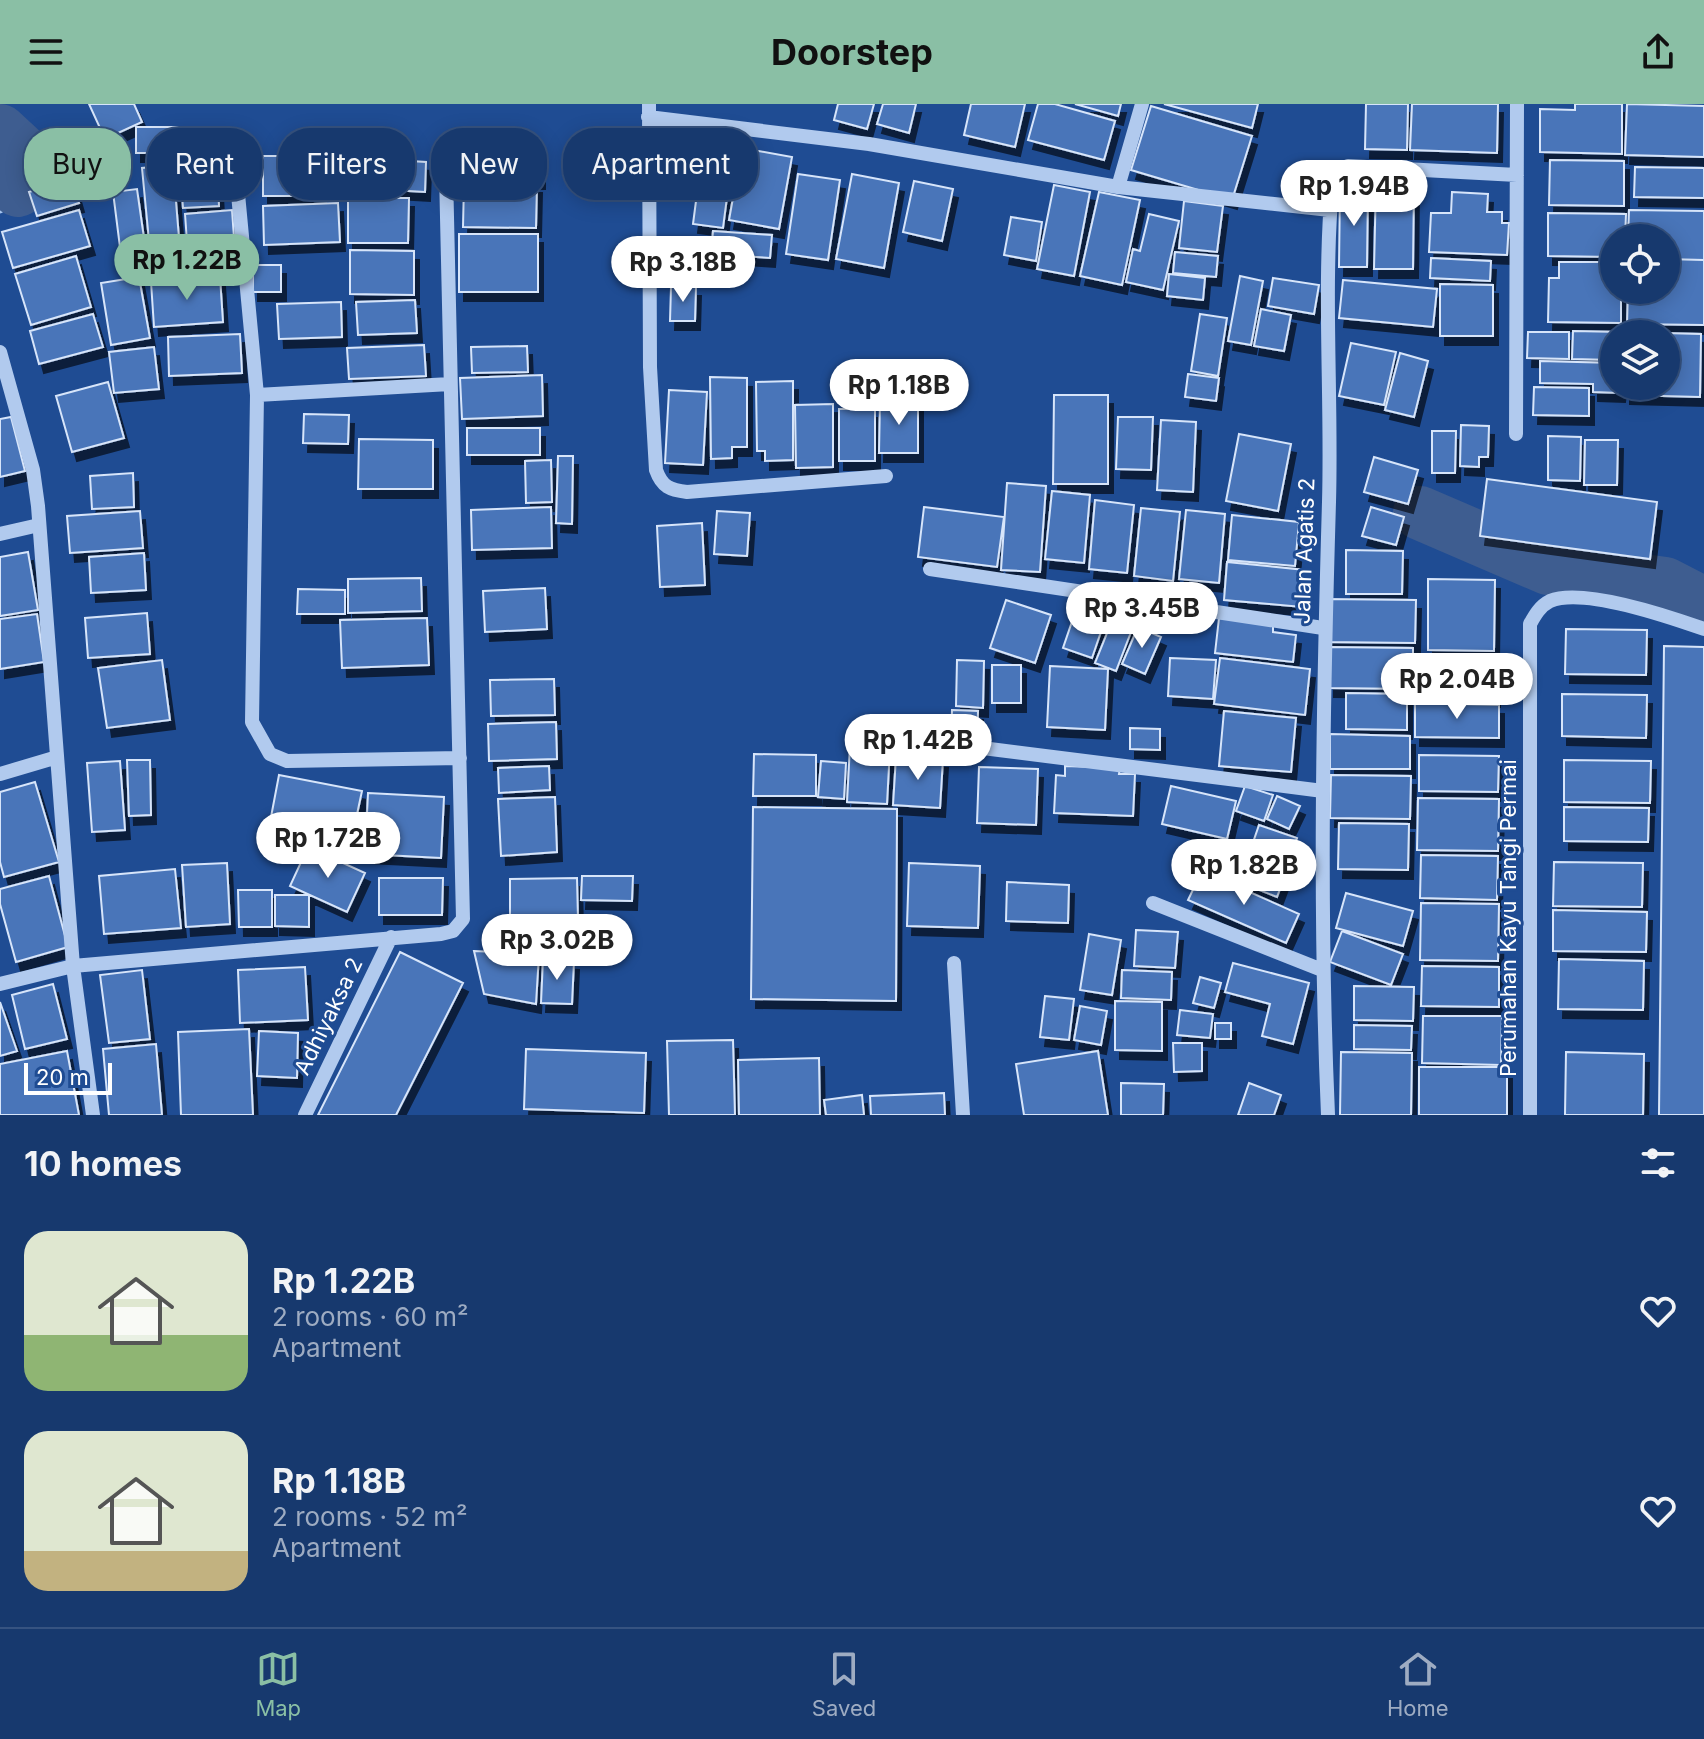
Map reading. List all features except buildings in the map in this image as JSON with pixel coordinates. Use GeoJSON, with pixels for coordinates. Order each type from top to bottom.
{"type":"FeatureCollection","features":[{"type":"Feature","properties":{"kind":"street"},"geometry":{"type":"LineString","coordinates":[[1118,187],[1142,104]]}},
{"type":"Feature","properties":{"kind":"street"},"geometry":{"type":"LineString","coordinates":[[1516,434],[1517,104]]}},
{"type":"Feature","properties":{"kind":"street"},"geometry":{"type":"LineString","coordinates":[[886,476],[687,492],[670,490],[660,481],[656,470],[650,367],[648,110],[1118,187],[1330,210]]}},
{"type":"Feature","properties":{"kind":"street","name":"Jalan Agatis 2"},"geometry":{"type":"LineString","coordinates":[[1328,1115],[1322,970],[1323,628],[1329,502],[1330,210],[1336,172],[1344,167],[1517,175]]}},
{"type":"Feature","properties":{"kind":"street"},"geometry":{"type":"LineString","coordinates":[[239,200],[257,395],[252,722],[270,754],[307,763],[460,758]]}},
{"type":"Feature","properties":{"kind":"street"},"geometry":{"type":"LineString","coordinates":[[0,984],[73,966],[453,931],[463,919],[447,200]]}},
{"type":"Feature","properties":{"kind":"street"},"geometry":{"type":"LineString","coordinates":[[0,352],[33,470],[73,966],[93,1115]]}},
{"type":"Feature","properties":{"kind":"street"},"geometry":{"type":"LineString","coordinates":[[257,395],[450,384]]}},
{"type":"Feature","properties":{"kind":"street"},"geometry":{"type":"LineString","coordinates":[[0,534],[39,525]]}},
{"type":"Feature","properties":{"kind":"street"},"geometry":{"type":"LineString","coordinates":[[930,569],[1323,628]]}},
{"type":"Feature","properties":{"kind":"street","name":"Perumahan Kayu Tangi Permai"},"geometry":{"type":"LineString","coordinates":[[1530,1115],[1530,624],[1541,607],[1564,597],[1587,599],[1704,629]]}},
{"type":"Feature","properties":{"kind":"street"},"geometry":{"type":"LineString","coordinates":[[935,742],[1323,791]]}},
{"type":"Feature","properties":{"kind":"street"},"geometry":{"type":"LineString","coordinates":[[0,774],[54,758]]}},
{"type":"Feature","properties":{"kind":"street"},"geometry":{"type":"LineString","coordinates":[[1153,903],[1322,970]]}},
{"type":"Feature","properties":{"kind":"street","name":"Adhiyaksa 2"},"geometry":{"type":"LineString","coordinates":[[305,1115],[391,937]]}},
{"type":"Feature","properties":{"kind":"street"},"geometry":{"type":"LineString","coordinates":[[954,963],[963,1115]]}},
{"type":"Feature","properties":{"kind":"waterway"},"geometry":{"type":"LineString","coordinates":[[0,131],[27,156],[18,190]]}},
{"type":"Feature","properties":{"kind":"waterway"},"geometry":{"type":"LineString","coordinates":[[0,209],[18,190]]}},
{"type":"Feature","properties":{"kind":"waterway"},"geometry":{"type":"LineString","coordinates":[[1420,513],[1548,568],[1665,584],[1704,604]]}}]}
